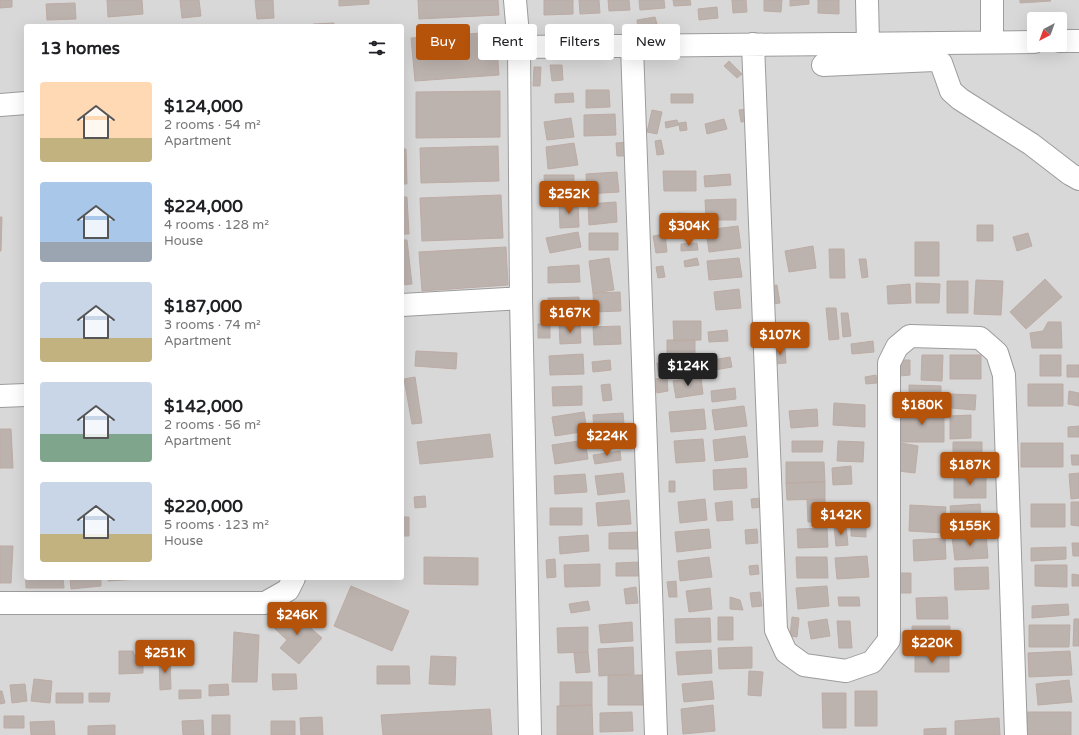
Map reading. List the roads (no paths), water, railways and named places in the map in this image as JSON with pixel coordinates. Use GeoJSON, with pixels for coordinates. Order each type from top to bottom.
{"type":"FeatureCollection","features":[{"type":"Feature","properties":{"kind":"street"},"geometry":{"type":"LineString","coordinates":[[515,0],[517,24]]}},
{"type":"Feature","properties":{"kind":"street"},"geometry":{"type":"LineString","coordinates":[[867,0],[868,43]]}},
{"type":"Feature","properties":{"kind":"street"},"geometry":{"type":"LineString","coordinates":[[992,0],[992,42]]}},
{"type":"Feature","properties":{"kind":"street"},"geometry":{"type":"LineString","coordinates":[[1067,41],[1079,41]]}},
{"type":"Feature","properties":{"kind":"street"},"geometry":{"type":"LineString","coordinates":[[680,45],[1027,42]]}},
{"type":"Feature","properties":{"kind":"street"},"geometry":{"type":"LineString","coordinates":[[753,44],[776,630],[786,652],[804,665],[846,671],[872,662],[889,640],[889,363],[897,347],[910,336],[980,338],[997,353],[1004,375],[1016,735]]}},
{"type":"Feature","properties":{"kind":"street"},"geometry":{"type":"LineString","coordinates":[[537,47],[622,46]]}},
{"type":"Feature","properties":{"kind":"street"},"geometry":{"type":"LineString","coordinates":[[519,60],[521,298],[530,735]]}},
{"type":"Feature","properties":{"kind":"street"},"geometry":{"type":"LineString","coordinates":[[632,60],[656,735]]}},
{"type":"Feature","properties":{"kind":"street"},"geometry":{"type":"LineString","coordinates":[[823,65],[934,60],[941,63],[951,91],[960,100],[1031,144],[1070,174],[1079,179]]}},
{"type":"Feature","properties":{"kind":"street"},"geometry":{"type":"LineString","coordinates":[[0,105],[24,103]]}},
{"type":"Feature","properties":{"kind":"street"},"geometry":{"type":"LineString","coordinates":[[404,305],[521,298]]}},
{"type":"Feature","properties":{"kind":"street"},"geometry":{"type":"LineString","coordinates":[[0,396],[24,395]]}},
{"type":"Feature","properties":{"kind":"street"},"geometry":{"type":"LineString","coordinates":[[0,603],[265,603],[288,590],[293,580]]}}]}
